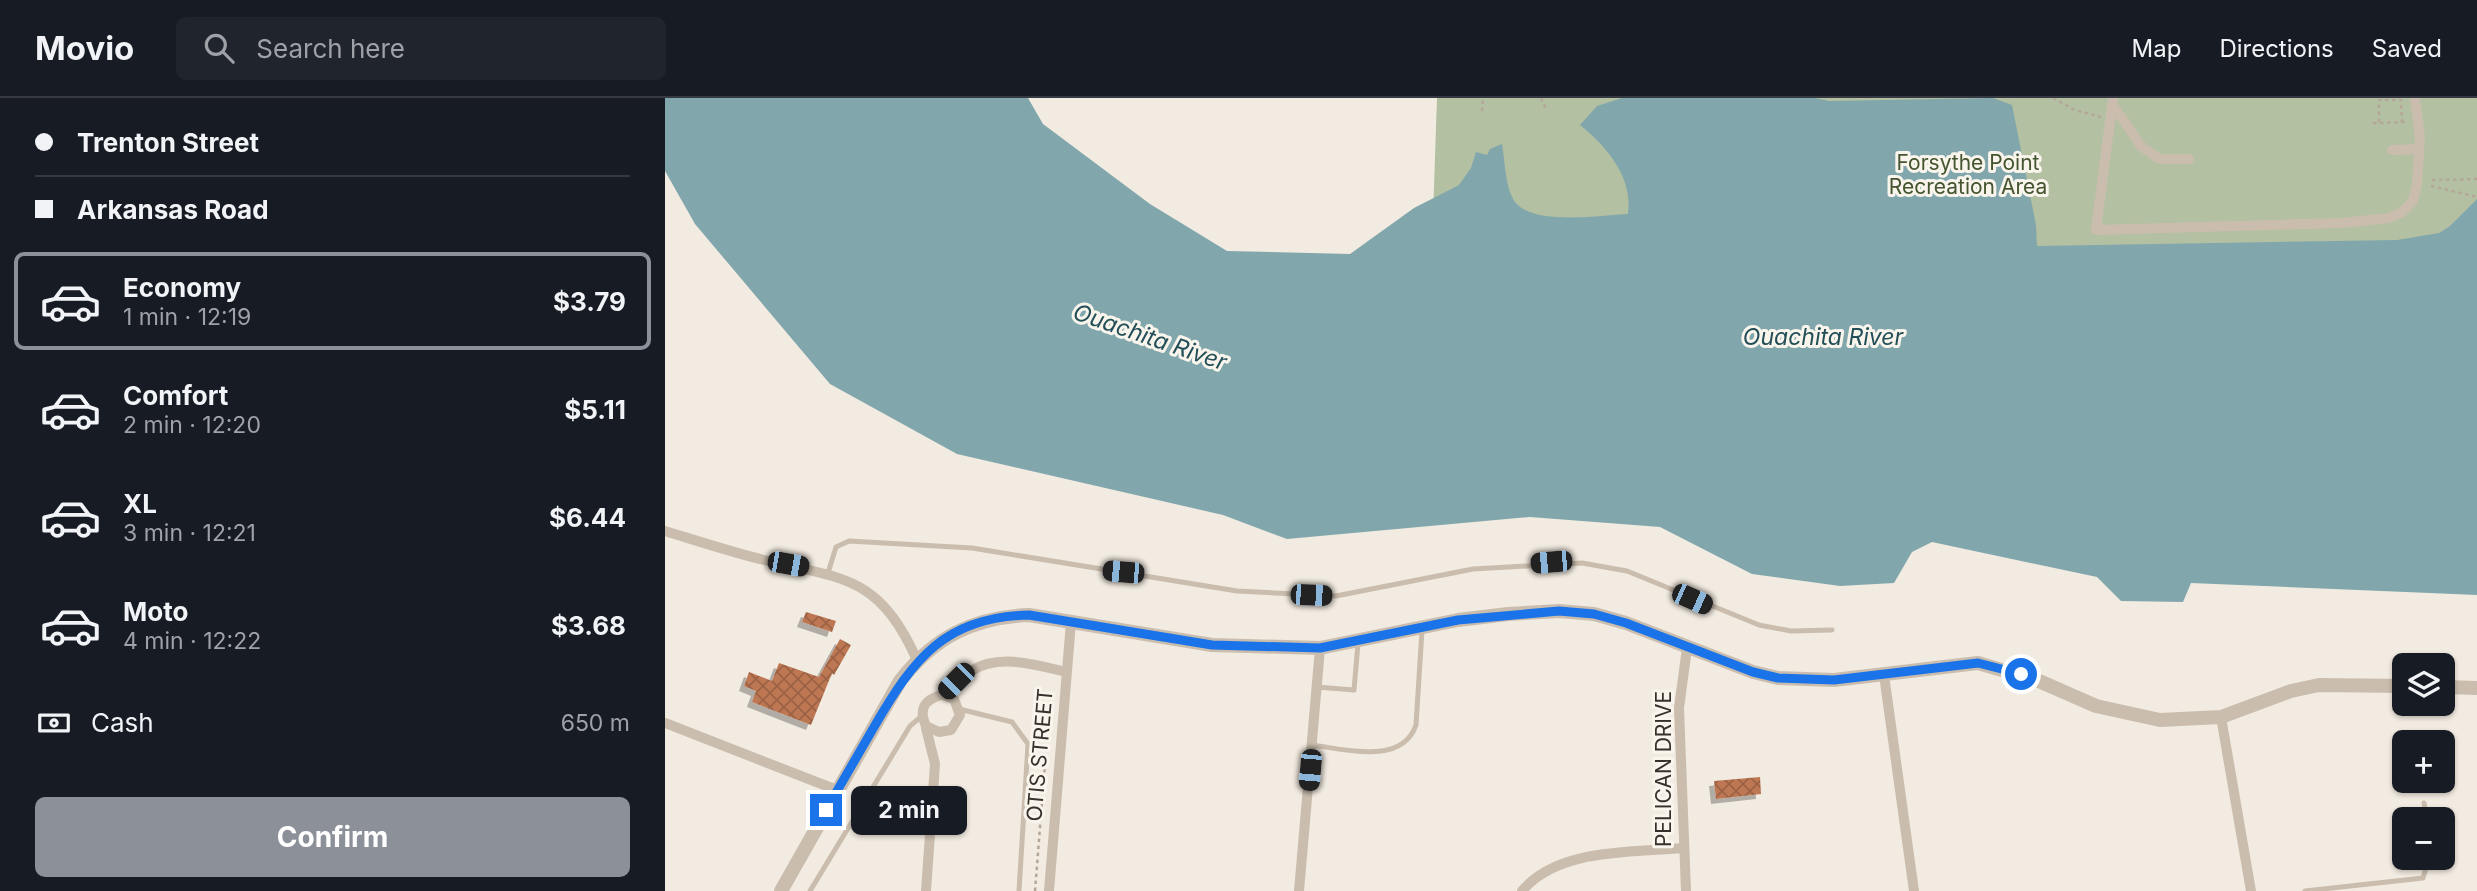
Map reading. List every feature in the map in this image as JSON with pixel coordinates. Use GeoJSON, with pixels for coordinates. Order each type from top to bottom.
{"type":"FeatureCollection","features":[{"type":"Feature","properties":{"kind":"street"},"geometry":{"type":"LineString","coordinates":[[2113,101],[2096,230],[2341,223],[2389,218],[2401,213],[2413,201],[2419,149],[2415,98]]}},
{"type":"Feature","properties":{"kind":"street"},"geometry":{"type":"LineString","coordinates":[[2113,101],[2141,146],[2159,159],[2189,159]]}},
{"type":"Feature","properties":{"kind":"street"},"geometry":{"type":"LineString","coordinates":[[2392,150],[2419,149]]}},
{"type":"Feature","properties":{"kind":"street"},"geometry":{"type":"LineString","coordinates":[[665,531],[764,560],[828,573],[866,590],[885,606],[904,631],[917,660]]}},
{"type":"Feature","properties":{"kind":"street"},"geometry":{"type":"LineString","coordinates":[[781,891],[900,681],[917,660],[945,636],[968,625],[999,616],[1019,615],[1071,622],[1212,645],[1320,648],[1422,627],[1508,614],[1559,611],[1594,614],[1626,623],[1753,672],[1778,678],[1834,680],[1978,663],[2027,676],[2096,706],[2131,716],[2160,720],[2221,718],[2291,691],[2319,685],[2392,685]]}},
{"type":"Feature","properties":{"kind":"street","name":"OTIS STREET"},"geometry":{"type":"LineString","coordinates":[[1049,891],[1071,622]]}},
{"type":"Feature","properties":{"kind":"street"},"geometry":{"type":"LineString","coordinates":[[1299,891],[1320,648]]}},
{"type":"Feature","properties":{"kind":"street","name":"PELICAN DRIVE"},"geometry":{"type":"LineString","coordinates":[[1686,891],[1682,848],[1679,708],[1687,648]]}},
{"type":"Feature","properties":{"kind":"street"},"geometry":{"type":"LineString","coordinates":[[926,891],[935,764],[924,721],[927,700],[943,695],[974,668],[996,662],[1025,663],[1066,672]]}},
{"type":"Feature","properties":{"kind":"street"},"geometry":{"type":"LineString","coordinates":[[1884,675],[1914,891]]}},
{"type":"Feature","properties":{"kind":"street"},"geometry":{"type":"LineString","coordinates":[[2455,687],[2477,688]]}},
{"type":"Feature","properties":{"kind":"street"},"geometry":{"type":"LineString","coordinates":[[924,721],[939,733],[951,730],[959,720],[959,709],[954,699],[943,695]]}},
{"type":"Feature","properties":{"kind":"street"},"geometry":{"type":"LineString","coordinates":[[2221,718],[2251,891]]}},
{"type":"Feature","properties":{"kind":"street"},"geometry":{"type":"LineString","coordinates":[[665,723],[837,790]]}},
{"type":"Feature","properties":{"kind":"street"},"geometry":{"type":"LineString","coordinates":[[1522,891],[1551,870],[1579,858],[1682,848]]}},
{"type":"Feature","properties":{"kind":"lane"},"geometry":{"type":"LineString","coordinates":[[828,573],[836,547],[849,541],[972,548],[1237,591],[1324,596],[1369,591],[1473,569],[1582,563],[1627,571],[1759,625],[1791,631],[1832,630]]}},
{"type":"Feature","properties":{"kind":"lane"},"geometry":{"type":"LineString","coordinates":[[1312,745],[1387,751],[1401,745],[1412,735],[1422,627]]}},
{"type":"Feature","properties":{"kind":"lane"},"geometry":{"type":"LineString","coordinates":[[1317,687],[1354,690],[1358,640]]}},
{"type":"Feature","properties":{"kind":"lane"},"geometry":{"type":"LineString","coordinates":[[959,709],[1012,722],[1028,744],[1019,891]]}},
{"type":"Feature","properties":{"kind":"lane"},"geometry":{"type":"LineString","coordinates":[[810,891],[910,726],[924,721]]}},
{"type":"Feature","properties":{"kind":"lane"},"geometry":{"type":"LineString","coordinates":[[2424,803],[2425,807]]}},
{"type":"Feature","properties":{"kind":"lane"},"geometry":{"type":"LineString","coordinates":[[2305,891],[2423,878],[2425,870]]}},
{"type":"Feature","properties":{"kind":"path"},"geometry":{"type":"LineString","coordinates":[[1482,111],[1483,98]]}},
{"type":"Feature","properties":{"kind":"path"},"geometry":{"type":"LineString","coordinates":[[1541,98],[1546,109]]}},
{"type":"Feature","properties":{"kind":"path"},"geometry":{"type":"LineString","coordinates":[[2053,98],[2075,110],[2111,119]]}},
{"type":"Feature","properties":{"kind":"path"},"geometry":{"type":"LineString","coordinates":[[2373,122],[2379,122],[2404,122],[2400,113],[2401,100],[2379,99],[2379,122]]}},
{"type":"Feature","properties":{"kind":"path"},"geometry":{"type":"LineString","coordinates":[[2432,180],[2477,179]]}},
{"type":"Feature","properties":{"kind":"path"},"geometry":{"type":"LineString","coordinates":[[2431,186],[2477,197]]}},
{"type":"Feature","properties":{"kind":"path"},"geometry":{"type":"LineString","coordinates":[[1035,891],[1046,751]]}},
{"type":"Feature","properties":{"kind":"green space","name":"Forsythe Point Recreation Area"},"geometry":{"type":"Polygon","coordinates":[[[1437,98],[2477,98],[2477,214],[2455,241],[1898,254],[1432,246],[1437,98]]]}},
{"type":"Feature","properties":{"kind":"water","name":"Ouachita River"},"geometry":{"type":"Polygon","coordinates":[[[665,98],[1028,98],[1043,124],[1150,204],[1227,251],[1350,254],[1414,208],[1459,185],[1471,168],[1476,152],[1487,155],[1490,149],[1502,144],[1508,186],[1513,199],[1521,208],[1533,213],[1566,217],[1628,214],[1628,200],[1622,175],[1600,143],[1580,125],[1597,106],[1622,98],[1815,98],[1829,101],[1993,98],[2012,105],[2036,225],[2037,246],[2397,240],[2439,233],[2450,226],[2477,199],[2477,595],[2191,583],[2183,602],[2121,601],[2097,577],[1932,542],[1912,552],[1894,583],[1840,586],[1752,574],[1660,527],[1530,517],[1287,539],[1223,515],[957,454],[830,384],[695,224],[665,171],[665,98]]]}},
{"type":"Feature","properties":{"kind":"building"},"geometry":{"type":"Polygon","coordinates":[[[806,612],[836,621],[832,632],[802,622],[806,612]]]}},
{"type":"Feature","properties":{"kind":"building"},"geometry":{"type":"Polygon","coordinates":[[[840,639],[851,645],[834,675],[832,673],[811,725],[752,702],[756,691],[744,686],[749,672],[772,681],[779,663],[819,677],[840,639]]]}},
{"type":"Feature","properties":{"kind":"building"},"geometry":{"type":"Polygon","coordinates":[[[1760,777],[1761,794],[1716,799],[1714,781],[1760,777]]]}},
{"type":"Feature","properties":{"kind":"route"},"geometry":{"type":"LineString","coordinates":[[826,810],[900,681],[917,660],[945,636],[968,625],[999,616],[1029,615],[1212,645],[1320,648],[1458,620],[1559,611],[1594,614],[1626,623],[1753,672],[1778,678],[1834,680],[1978,663],[2021,674]]}}]}
